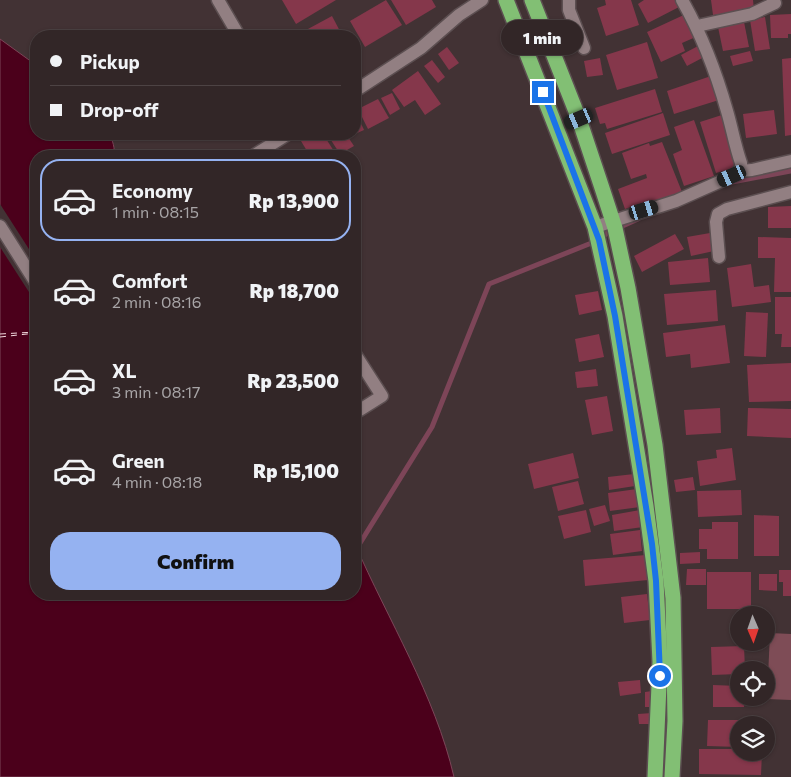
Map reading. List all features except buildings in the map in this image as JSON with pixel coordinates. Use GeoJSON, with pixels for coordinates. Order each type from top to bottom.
{"type":"FeatureCollection","features":[{"type":"Feature","properties":{"kind":"highway"},"geometry":{"type":"LineString","coordinates":[[506,0],[558,128],[596,230],[604,262],[639,461],[656,581],[660,662],[656,777]]}},
{"type":"Feature","properties":{"kind":"highway"},"geometry":{"type":"LineString","coordinates":[[532,0],[579,119],[614,224],[622,256],[655,445],[670,562],[673,598],[675,693],[672,777]]}},
{"type":"Feature","properties":{"kind":"highway"},"geometry":{"type":"LineString","coordinates":[[558,128],[579,119]]}},
{"type":"Feature","properties":{"kind":"street"},"geometry":{"type":"LineString","coordinates":[[218,0],[236,30]]}},
{"type":"Feature","properties":{"kind":"street"},"geometry":{"type":"LineString","coordinates":[[361,87],[421,48],[459,15],[482,0]]}},
{"type":"Feature","properties":{"kind":"street"},"geometry":{"type":"LineString","coordinates":[[569,0],[569,10],[584,48]]}},
{"type":"Feature","properties":{"kind":"street"},"geometry":{"type":"LineString","coordinates":[[682,0],[697,26],[712,62],[741,163],[740,171]]}},
{"type":"Feature","properties":{"kind":"street"},"geometry":{"type":"LineString","coordinates":[[697,26],[752,14],[775,3]]}},
{"type":"Feature","properties":{"kind":"street"},"geometry":{"type":"LineString","coordinates":[[263,150],[278,140]]}},
{"type":"Feature","properties":{"kind":"street"},"geometry":{"type":"LineString","coordinates":[[596,230],[676,200],[740,171],[791,161]]}},
{"type":"Feature","properties":{"kind":"street"},"geometry":{"type":"LineString","coordinates":[[719,257],[716,222],[718,214],[727,209],[791,192]]}},
{"type":"Feature","properties":{"kind":"street"},"geometry":{"type":"LineString","coordinates":[[0,226],[30,274]]}},
{"type":"Feature","properties":{"kind":"street"},"geometry":{"type":"LineString","coordinates":[[361,363],[382,396],[361,410]]}},
{"type":"Feature","properties":{"kind":"shaded area"},"geometry":{"type":"Polygon","coordinates":[[[0,39],[30,61],[30,140],[112,140],[114,150],[30,150],[30,600],[361,600],[361,557],[423,687],[446,747],[454,777],[0,777],[0,39]]]}},
{"type":"Feature","properties":{"kind":"shaded area"},"geometry":{"type":"Polygon","coordinates":[[[775,633],[791,634],[791,700],[775,699],[775,661],[769,661],[769,651],[775,651],[775,633]]]}},
{"type":"Feature","properties":{"kind":"pier"},"geometry":{"type":"Polygon","coordinates":[[[0,204],[30,251],[30,294],[0,247],[0,204]]]}},
{"type":"Feature","properties":{"kind":"waterway"},"geometry":{"type":"LineString","coordinates":[[732,182],[791,171]]}},
{"type":"Feature","properties":{"kind":"waterway"},"geometry":{"type":"LineString","coordinates":[[361,542],[432,427],[489,284],[599,240],[607,233],[638,219]]}},
{"type":"Feature","properties":{"kind":"ferry route"},"geometry":{"type":"LineString","coordinates":[[0,334],[30,332]]}},
{"type":"Feature","properties":{"kind":"ferry route"},"geometry":{"type":"LineString","coordinates":[[0,337],[30,334]]}},
{"type":"Feature","properties":{"kind":"route"},"geometry":{"type":"LineString","coordinates":[[543,92],[595,227],[615,316],[652,544],[656,581],[660,676]]}}]}
